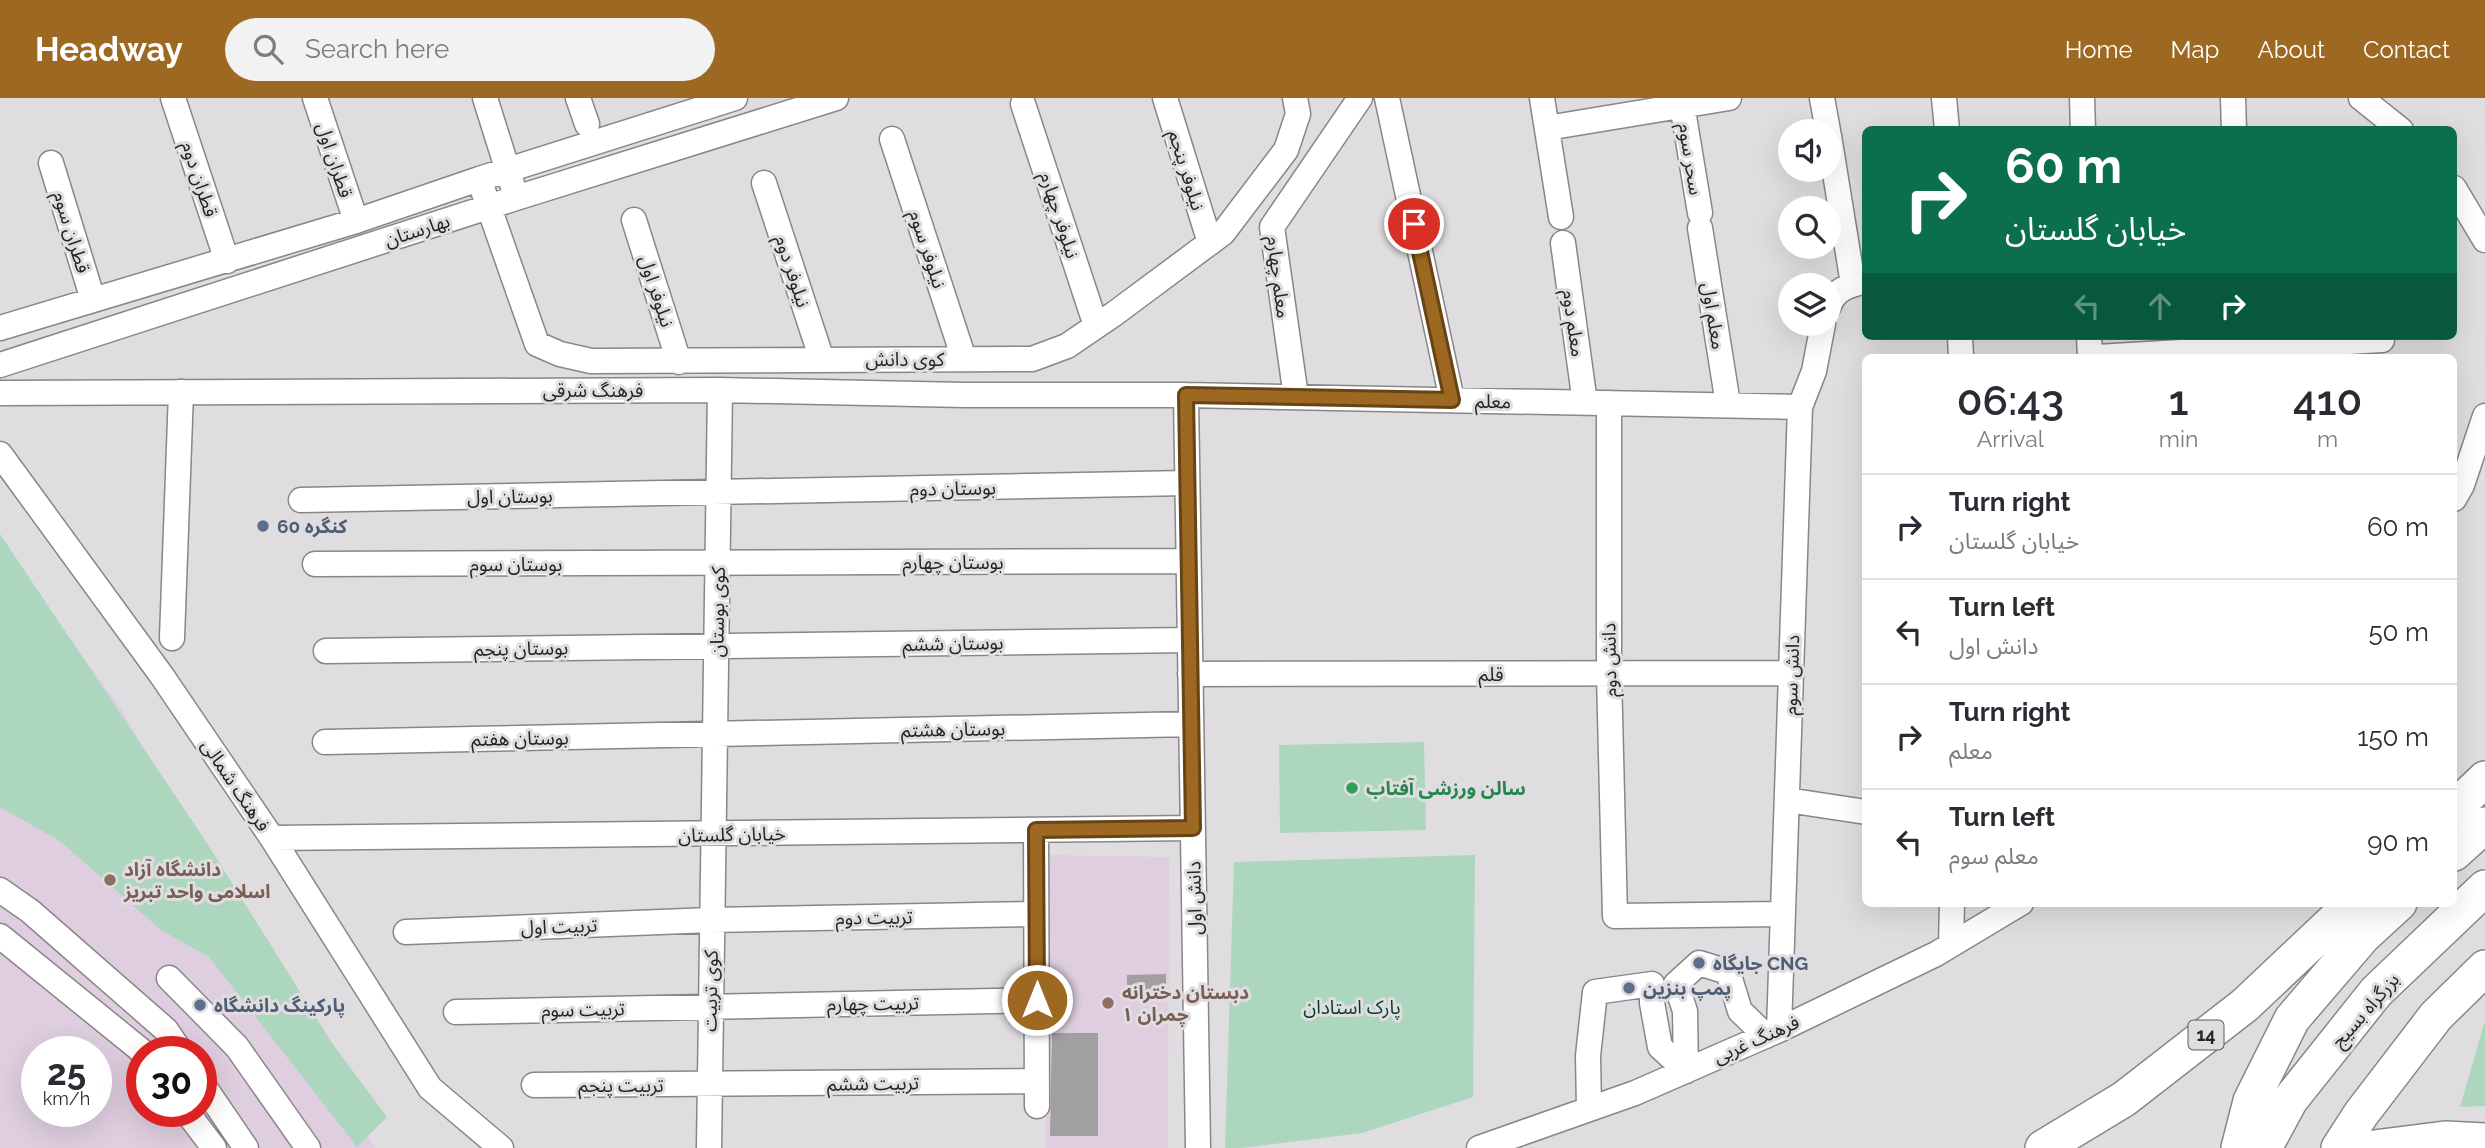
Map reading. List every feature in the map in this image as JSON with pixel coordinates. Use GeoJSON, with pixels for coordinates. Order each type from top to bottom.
{"type":"FeatureCollection","features":[{"type":"Feature","properties":{"kind":"highway"},"geometry":{"type":"LineString","coordinates":[[2457,806],[2485,779]]}},
{"type":"Feature","properties":{"kind":"highway"},"geometry":{"type":"LineString","coordinates":[[2457,850],[2485,825]]}},
{"type":"Feature","properties":{"kind":"highway","name":"بزرگراه بسیج"},"geometry":{"type":"LineString","coordinates":[[2264,1148],[2290,1100],[2376,992],[2485,887]]}},
{"type":"Feature","properties":{"kind":"highway","name":"14"},"geometry":{"type":"LineString","coordinates":[[2043,1148],[2124,1099],[2245,1005],[2349,907]]}},
{"type":"Feature","properties":{"kind":"highway"},"geometry":{"type":"LineString","coordinates":[[2239,1148],[2251,1101],[2292,1019],[2363,936],[2395,907]]}},
{"type":"Feature","properties":{"kind":"highway"},"geometry":{"type":"LineString","coordinates":[[2339,1148],[2361,1114],[2436,1016],[2485,968]]}},
{"type":"Feature","properties":{"kind":"highway"},"geometry":{"type":"LineString","coordinates":[[2346,1148],[2361,1114]]}},
{"type":"Feature","properties":{"kind":"highway"},"geometry":{"type":"LineString","coordinates":[[2374,1148],[2445,1139],[2485,1141]]}},
{"type":"Feature","properties":{"kind":"street","name":"قطران دوم"},"geometry":{"type":"LineString","coordinates":[[173,98],[227,261]]}},
{"type":"Feature","properties":{"kind":"street","name":"قطران اول"},"geometry":{"type":"LineString","coordinates":[[315,98],[356,221]]}},
{"type":"Feature","properties":{"kind":"street"},"geometry":{"type":"LineString","coordinates":[[485,98],[510,171],[516,198]]}},
{"type":"Feature","properties":{"kind":"street"},"geometry":{"type":"LineString","coordinates":[[578,98],[587,124]]}},
{"type":"Feature","properties":{"kind":"street","name":"بهارستان"},"geometry":{"type":"LineString","coordinates":[[0,328],[356,221],[735,98]]}},
{"type":"Feature","properties":{"kind":"street","name":"بهارستان"},"geometry":{"type":"LineString","coordinates":[[0,365],[836,98]]}},
{"type":"Feature","properties":{"kind":"street","name":"نیلوفر پنجم"},"geometry":{"type":"LineString","coordinates":[[1165,98],[1210,243]]}},
{"type":"Feature","properties":{"kind":"street","name":"کوی دانش"},"geometry":{"type":"LineString","coordinates":[[489,207],[537,344],[560,354],[591,361],[679,362],[1032,359],[1067,346],[1223,233],[1286,150],[1298,114],[1295,98]]}},
{"type":"Feature","properties":{"kind":"street","name":"معلم چهارم"},"geometry":{"type":"LineString","coordinates":[[1296,397],[1272,227],[1360,98]]}},
{"type":"Feature","properties":{"kind":"street"},"geometry":{"type":"LineString","coordinates":[[1387,98],[1452,400]]}},
{"type":"Feature","properties":{"kind":"street"},"geometry":{"type":"LineString","coordinates":[[1542,98],[1561,216]]}},
{"type":"Feature","properties":{"kind":"street"},"geometry":{"type":"LineString","coordinates":[[1547,128],[1682,102],[1729,98]]}},
{"type":"Feature","properties":{"kind":"street"},"geometry":{"type":"LineString","coordinates":[[1822,98],[1826,119]]}},
{"type":"Feature","properties":{"kind":"street"},"geometry":{"type":"LineString","coordinates":[[1944,98],[1947,126]]}},
{"type":"Feature","properties":{"kind":"street"},"geometry":{"type":"LineString","coordinates":[[2082,98],[2083,126]]}},
{"type":"Feature","properties":{"kind":"street"},"geometry":{"type":"LineString","coordinates":[[2234,98],[2234,126]]}},
{"type":"Feature","properties":{"kind":"street"},"geometry":{"type":"LineString","coordinates":[[2361,98],[2396,126]]}},
{"type":"Feature","properties":{"kind":"street","name":"سحر سوم"},"geometry":{"type":"LineString","coordinates":[[1682,102],[1700,220]]}},
{"type":"Feature","properties":{"kind":"street","name":"نیلوفر چهارم"},"geometry":{"type":"LineString","coordinates":[[1023,104],[1096,326]]}},
{"type":"Feature","properties":{"kind":"street","name":"نیلوفر سوم"},"geometry":{"type":"LineString","coordinates":[[892,139],[964,359]]}},
{"type":"Feature","properties":{"kind":"street","name":"قطران سوم"},"geometry":{"type":"LineString","coordinates":[[51,163],[93,300]]}},
{"type":"Feature","properties":{"kind":"street"},"geometry":{"type":"LineString","coordinates":[[479,179],[489,207]]}},
{"type":"Feature","properties":{"kind":"street"},"geometry":{"type":"LineString","coordinates":[[1838,182],[1859,283],[1841,290]]}},
{"type":"Feature","properties":{"kind":"street","name":"نیلوفر دوم"},"geometry":{"type":"LineString","coordinates":[[764,183],[822,360]]}},
{"type":"Feature","properties":{"kind":"street"},"geometry":{"type":"LineString","coordinates":[[2457,193],[2485,240]]}},
{"type":"Feature","properties":{"kind":"street","name":"نیلوفر اول"},"geometry":{"type":"LineString","coordinates":[[634,220],[679,362]]}},
{"type":"Feature","properties":{"kind":"street","name":"معلم اول"},"geometry":{"type":"LineString","coordinates":[[1700,220],[1728,404]]}},
{"type":"Feature","properties":{"kind":"street","name":"معلم دوم"},"geometry":{"type":"LineString","coordinates":[[1563,243],[1597,403]]}},
{"type":"Feature","properties":{"kind":"street","name":"دانش سوم"},"geometry":{"type":"LineString","coordinates":[[1772,1033],[1783,914],[1800,407],[1814,371],[1821,336]]}},
{"type":"Feature","properties":{"kind":"street"},"geometry":{"type":"LineString","coordinates":[[2140,354],[2241,347],[2382,344]]}},
{"type":"Feature","properties":{"kind":"street","name":"فرهنگ شرقی"},"geometry":{"type":"LineString","coordinates":[[0,393],[720,390],[964,396],[1186,395]]}},
{"type":"Feature","properties":{"kind":"street","name":"کوی بوستان"},"geometry":{"type":"LineString","coordinates":[[713,835],[720,390]]}},
{"type":"Feature","properties":{"kind":"street"},"geometry":{"type":"LineString","coordinates":[[172,638],[181,392]]}},
{"type":"Feature","properties":{"kind":"street","name":"معلم"},"geometry":{"type":"LineString","coordinates":[[1186,395],[1800,407]]}},
{"type":"Feature","properties":{"kind":"street","name":"دانش اول"},"geometry":{"type":"LineString","coordinates":[[1186,395],[1198,1148]]}},
{"type":"Feature","properties":{"kind":"street","name":"دانش دوم"},"geometry":{"type":"LineString","coordinates":[[1597,403],[1609,674],[1615,916],[1783,914]]}},
{"type":"Feature","properties":{"kind":"street"},"geometry":{"type":"LineString","coordinates":[[2457,494],[2485,416]]}},
{"type":"Feature","properties":{"kind":"street","name":"فرهنگ شمالی"},"geometry":{"type":"LineString","coordinates":[[0,454],[162,676],[272,838],[430,1088],[499,1147]]}},
{"type":"Feature","properties":{"kind":"street","name":"بوستان دوم"},"geometry":{"type":"LineString","coordinates":[[719,492],[1187,483]]}},
{"type":"Feature","properties":{"kind":"street","name":"بوستان اول"},"geometry":{"type":"LineString","coordinates":[[301,500],[719,492]]}},
{"type":"Feature","properties":{"kind":"street","name":"بوستان چهارم"},"geometry":{"type":"LineString","coordinates":[[718,563],[1188,561]]}},
{"type":"Feature","properties":{"kind":"street","name":"بوستان سوم"},"geometry":{"type":"LineString","coordinates":[[315,565],[718,563]]}},
{"type":"Feature","properties":{"kind":"street","name":"بوستان ششم"},"geometry":{"type":"LineString","coordinates":[[716,646],[1190,640]]}},
{"type":"Feature","properties":{"kind":"street","name":"بوستان پنجم"},"geometry":{"type":"LineString","coordinates":[[326,651],[716,646]]}},
{"type":"Feature","properties":{"kind":"street","name":"قلم"},"geometry":{"type":"LineString","coordinates":[[1190,674],[1791,673]]}},
{"type":"Feature","properties":{"kind":"street","name":"بوستان هشتم"},"geometry":{"type":"LineString","coordinates":[[715,734],[1191,724]]}},
{"type":"Feature","properties":{"kind":"street","name":"بوستان هفتم"},"geometry":{"type":"LineString","coordinates":[[325,742],[715,734]]}},
{"type":"Feature","properties":{"kind":"street"},"geometry":{"type":"LineString","coordinates":[[1787,800],[1862,811]]}},
{"type":"Feature","properties":{"kind":"street","name":"خیابان گلستان"},"geometry":{"type":"LineString","coordinates":[[272,838],[1193,828]]}},
{"type":"Feature","properties":{"kind":"street"},"geometry":{"type":"LineString","coordinates":[[1036,830],[1037,1000]]}},
{"type":"Feature","properties":{"kind":"street","name":"کوی تربیت"},"geometry":{"type":"LineString","coordinates":[[709,1148],[713,835]]}},
{"type":"Feature","properties":{"kind":"street"},"geometry":{"type":"LineString","coordinates":[[0,890],[30,911],[170,1036]]}},
{"type":"Feature","properties":{"kind":"street"},"geometry":{"type":"LineString","coordinates":[[1951,945],[1952,907]]}},
{"type":"Feature","properties":{"kind":"street","name":"فرهنگ غربی"},"geometry":{"type":"LineString","coordinates":[[1479,1148],[1635,1093],[1772,1033],[1951,945],[2014,907]]}},
{"type":"Feature","properties":{"kind":"street"},"geometry":{"type":"LineString","coordinates":[[30,911],[4,939],[126,1038]]}},
{"type":"Feature","properties":{"kind":"street","name":"تربیت دوم"},"geometry":{"type":"LineString","coordinates":[[711,920],[1036,914]]}},
{"type":"Feature","properties":{"kind":"street","name":"تربیت اول"},"geometry":{"type":"LineString","coordinates":[[406,932],[711,920]]}},
{"type":"Feature","properties":{"kind":"street"},"geometry":{"type":"LineString","coordinates":[[1686,1071],[1685,1011],[1676,984],[1699,963],[1728,972],[1740,1011],[1772,1033]]}},
{"type":"Feature","properties":{"kind":"street"},"geometry":{"type":"LineString","coordinates":[[169,978],[237,1047],[308,1148]]}},
{"type":"Feature","properties":{"kind":"street"},"geometry":{"type":"LineString","coordinates":[[1589,1109],[1588,1056],[1595,992],[1652,985],[1652,1003],[1660,1047],[1686,1071]]}},
{"type":"Feature","properties":{"kind":"street","name":"تربیت چهارم"},"geometry":{"type":"LineString","coordinates":[[710,1006],[1037,1000]]}},
{"type":"Feature","properties":{"kind":"street","name":"تربیت ششم"},"geometry":{"type":"LineString","coordinates":[[708,1084],[1037,1093],[1037,1000]]}},
{"type":"Feature","properties":{"kind":"street","name":"تربیت سوم"},"geometry":{"type":"LineString","coordinates":[[456,1012],[710,1006]]}},
{"type":"Feature","properties":{"kind":"street","name":"تربیت پنجم"},"geometry":{"type":"LineString","coordinates":[[534,1085],[708,1084]]}},
{"type":"Feature","properties":{"kind":"street"},"geometry":{"type":"LineString","coordinates":[[217,1105],[246,1148]]}},
{"type":"Feature","properties":{"kind":"street"},"geometry":{"type":"LineString","coordinates":[[199,1127],[214,1148]]}},
{"type":"Feature","properties":{"kind":"shaded area","name":"دانشگاه آزاد اسلامی واحد تبریز"},"geometry":{"type":"Polygon","coordinates":[[[0,543],[121,709],[375,1148],[0,1148],[0,543]]]}},
{"type":"Feature","properties":{"kind":"shaded area","name":"دبستان دخترانه چمران ۱"},"geometry":{"type":"Polygon","coordinates":[[[1048,855],[1169,857],[1168,1148],[1046,1148],[1048,855]]]}},
{"type":"Feature","properties":{"kind":"green space"},"geometry":{"type":"Polygon","coordinates":[[[0,534],[205,840],[332,1043],[387,1117],[357,1147],[209,957],[161,930],[60,841],[0,807],[0,534]]]}},
{"type":"Feature","properties":{"kind":"green space","name":"سالن ورزشی آفتاب"},"geometry":{"type":"Polygon","coordinates":[[[1424,742],[1426,830],[1280,833],[1279,745],[1424,742]]]}},
{"type":"Feature","properties":{"kind":"green space","name":"پارک استادان"},"geometry":{"type":"Polygon","coordinates":[[[1475,855],[1473,1097],[1362,1133],[1225,1148],[1234,862],[1475,855]]]}},
{"type":"Feature","properties":{"kind":"green space"},"geometry":{"type":"Polygon","coordinates":[[[2484,1024],[2485,1106],[2460,1107],[2484,1024]]]}},
{"type":"Feature","properties":{"kind":"building"},"geometry":{"type":"Polygon","coordinates":[[[1166,974],[1166,991],[1127,992],[1127,975],[1166,974]]]}},
{"type":"Feature","properties":{"kind":"building"},"geometry":{"type":"Polygon","coordinates":[[[1052,1033],[1098,1033],[1098,1136],[1050,1136],[1052,1033]]]}},
{"type":"Feature","properties":{"kind":"place","name":"کنگره 60"},"geometry":{"type":"Point","coordinates":[263,526]}},
{"type":"Feature","properties":{"kind":"place","name":"سالن ورزشی آفتاب"},"geometry":{"type":"Point","coordinates":[1352,788]}},
{"type":"Feature","properties":{"kind":"place","name":"دانشگاه آزاد اسلامی واحد تبریز"},"geometry":{"type":"Point","coordinates":[110,880]}},
{"type":"Feature","properties":{"kind":"place","name":"جایگاه CNG"},"geometry":{"type":"Point","coordinates":[1699,963]}},
{"type":"Feature","properties":{"kind":"place","name":"پمپ بنزین"},"geometry":{"type":"Point","coordinates":[1629,988]}},
{"type":"Feature","properties":{"kind":"place","name":"دبستان دخترانه چمران ۱"},"geometry":{"type":"Point","coordinates":[1108,1003]}},
{"type":"Feature","properties":{"kind":"place","name":"پارکینگ دانشگاه"},"geometry":{"type":"Point","coordinates":[200,1005]}},
{"type":"Feature","properties":{"kind":"route"},"geometry":{"type":"LineString","coordinates":[[1037,1000],[1036,830],[1193,828],[1186,395],[1452,400],[1414,224]]}}]}
